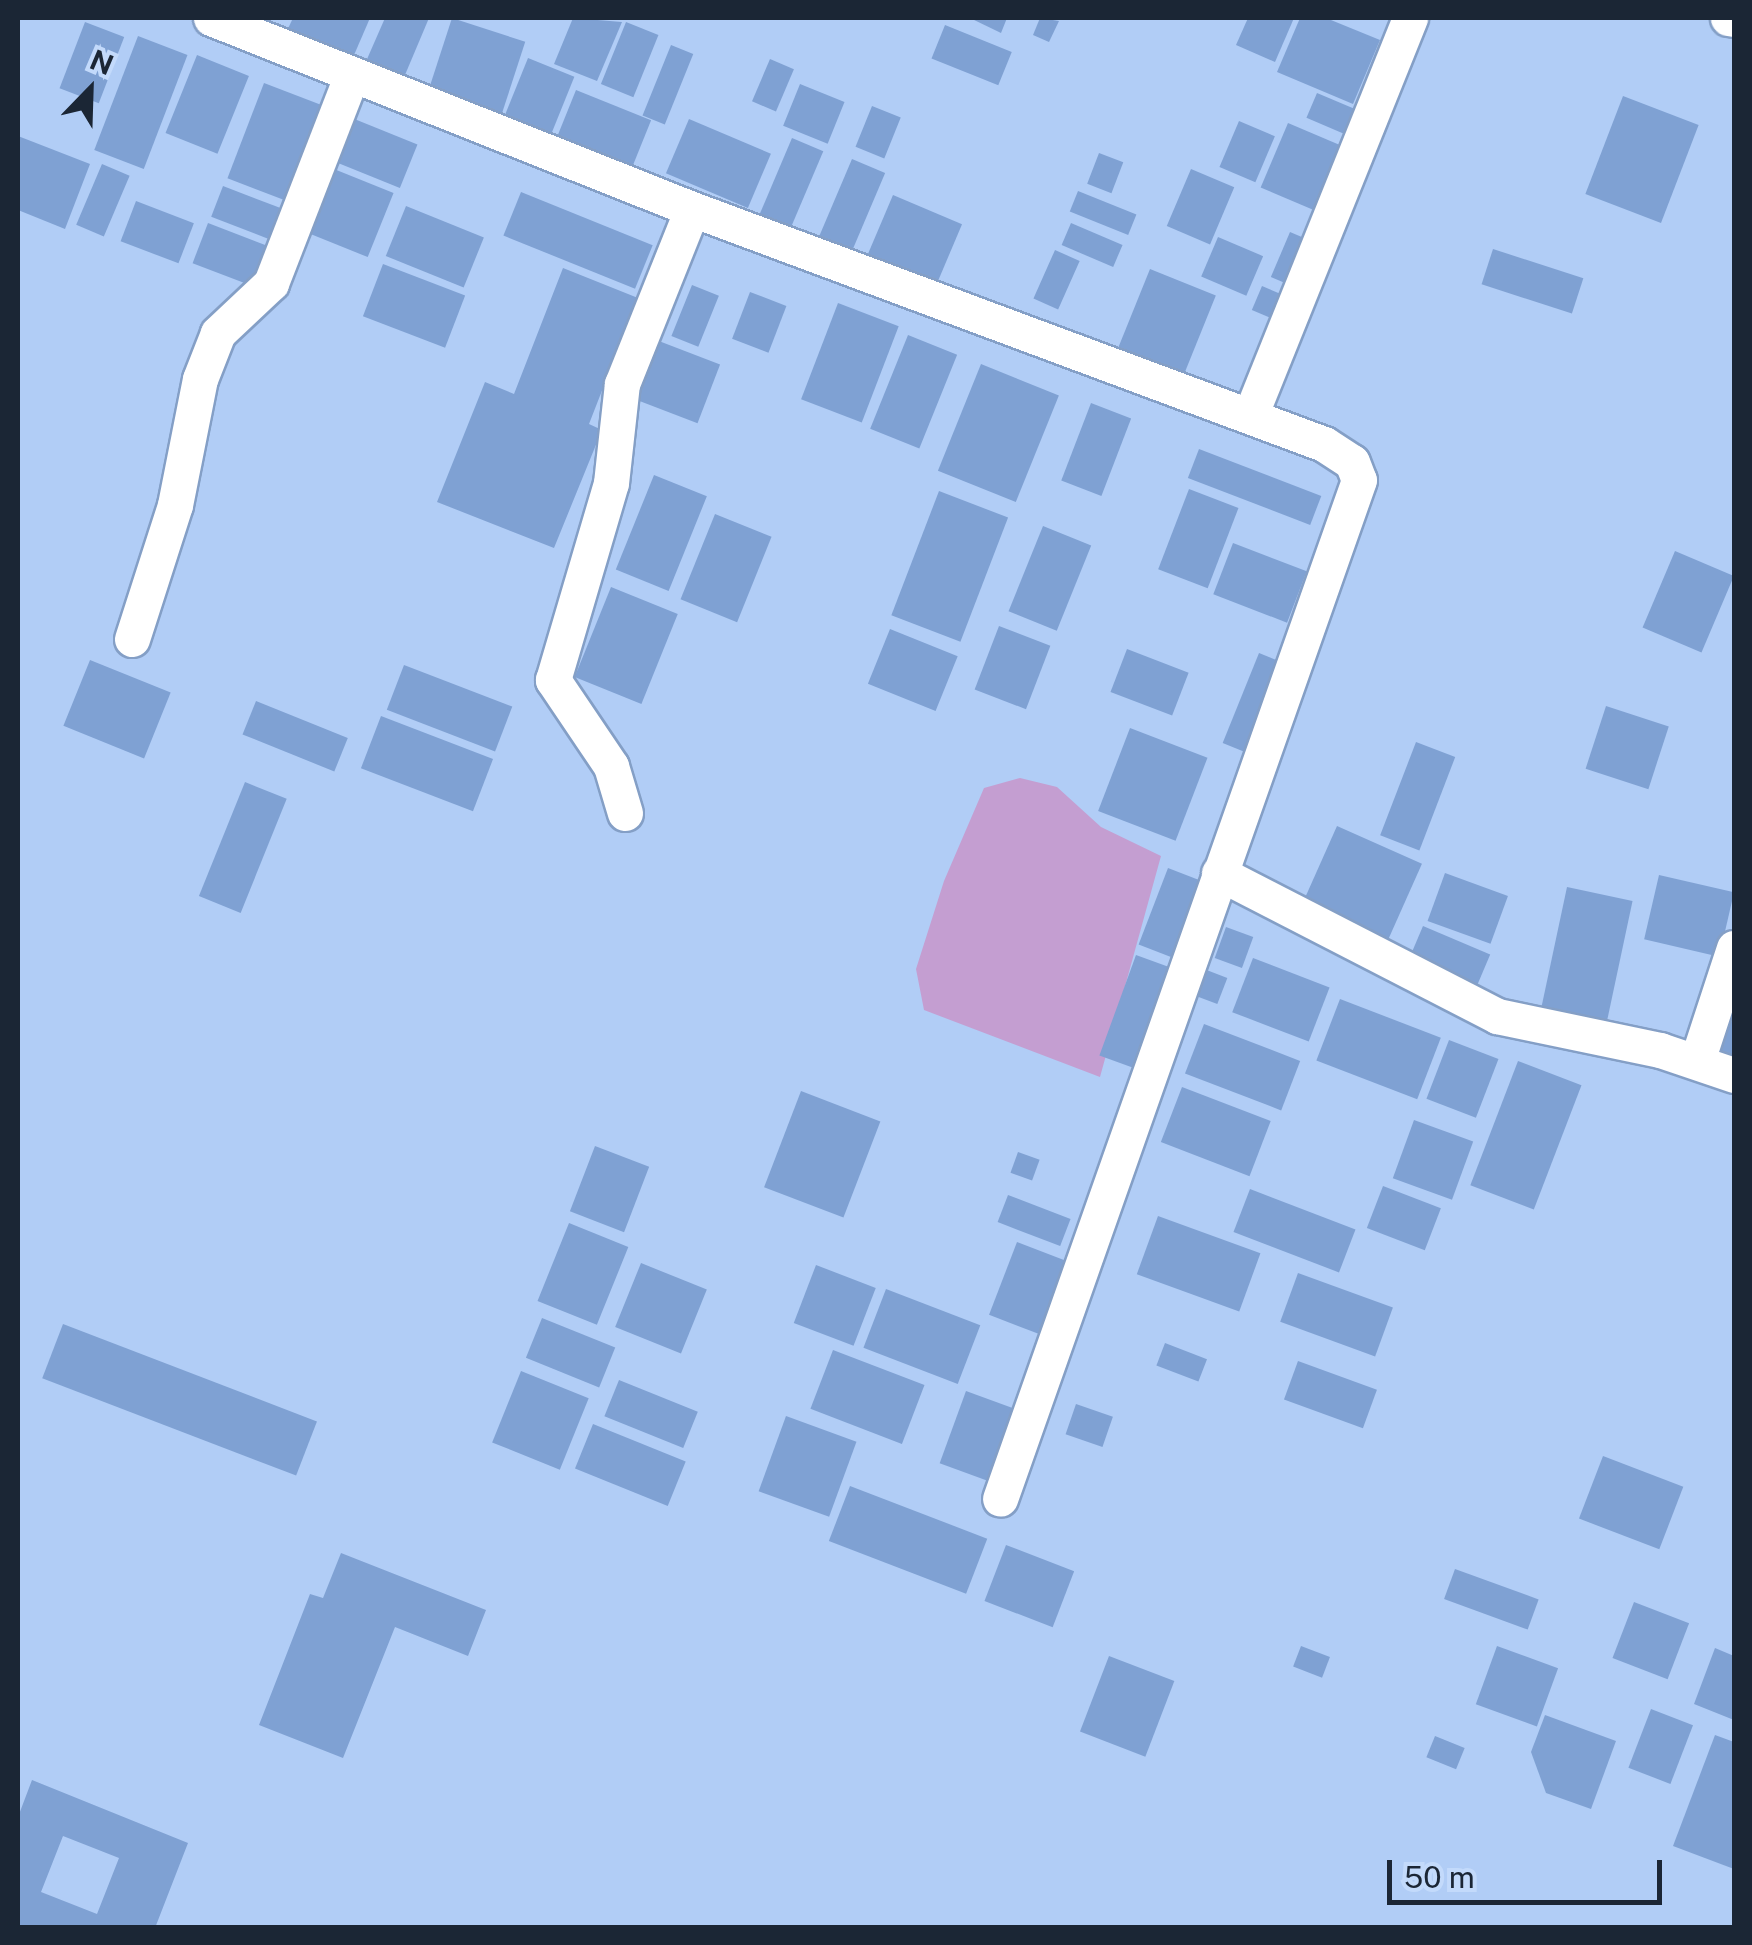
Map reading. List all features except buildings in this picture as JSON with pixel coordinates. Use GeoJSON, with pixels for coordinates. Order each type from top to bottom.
{"type":"FeatureCollection","features":[{"type":"Feature","properties":{"kind":"street"},"geometry":{"type":"LineString","coordinates":[[211,18],[692,209],[1324,444],[1352,462],[1359,480],[1000,1498]]}},
{"type":"Feature","properties":{"kind":"street"},"geometry":{"type":"LineString","coordinates":[[1250,416],[1410,18]]}},
{"type":"Feature","properties":{"kind":"street"},"geometry":{"type":"LineString","coordinates":[[132,639],[175,504],[200,379],[218,333],[270,283],[352,74]]}},
{"type":"Feature","properties":{"kind":"street"},"geometry":{"type":"LineString","coordinates":[[625,813],[610,766],[553,680],[610,483],[622,384],[692,209]]}},
{"type":"Feature","properties":{"kind":"street"},"geometry":{"type":"LineString","coordinates":[[1219,874],[1497,1016],[1697,1061],[1734,1075]]}},
{"type":"Feature","properties":{"kind":"street"},"geometry":{"type":"LineString","coordinates":[[1697,1061],[1734,948]]}},
{"type":"Feature","properties":{"kind":"shaded area"},"geometry":{"type":"Polygon","coordinates":[[[1020,778],[1057,787],[1101,827],[1161,856],[1100,1077],[924,1010],[916,969],[944,881],[984,788],[1020,778]]]}}]}
